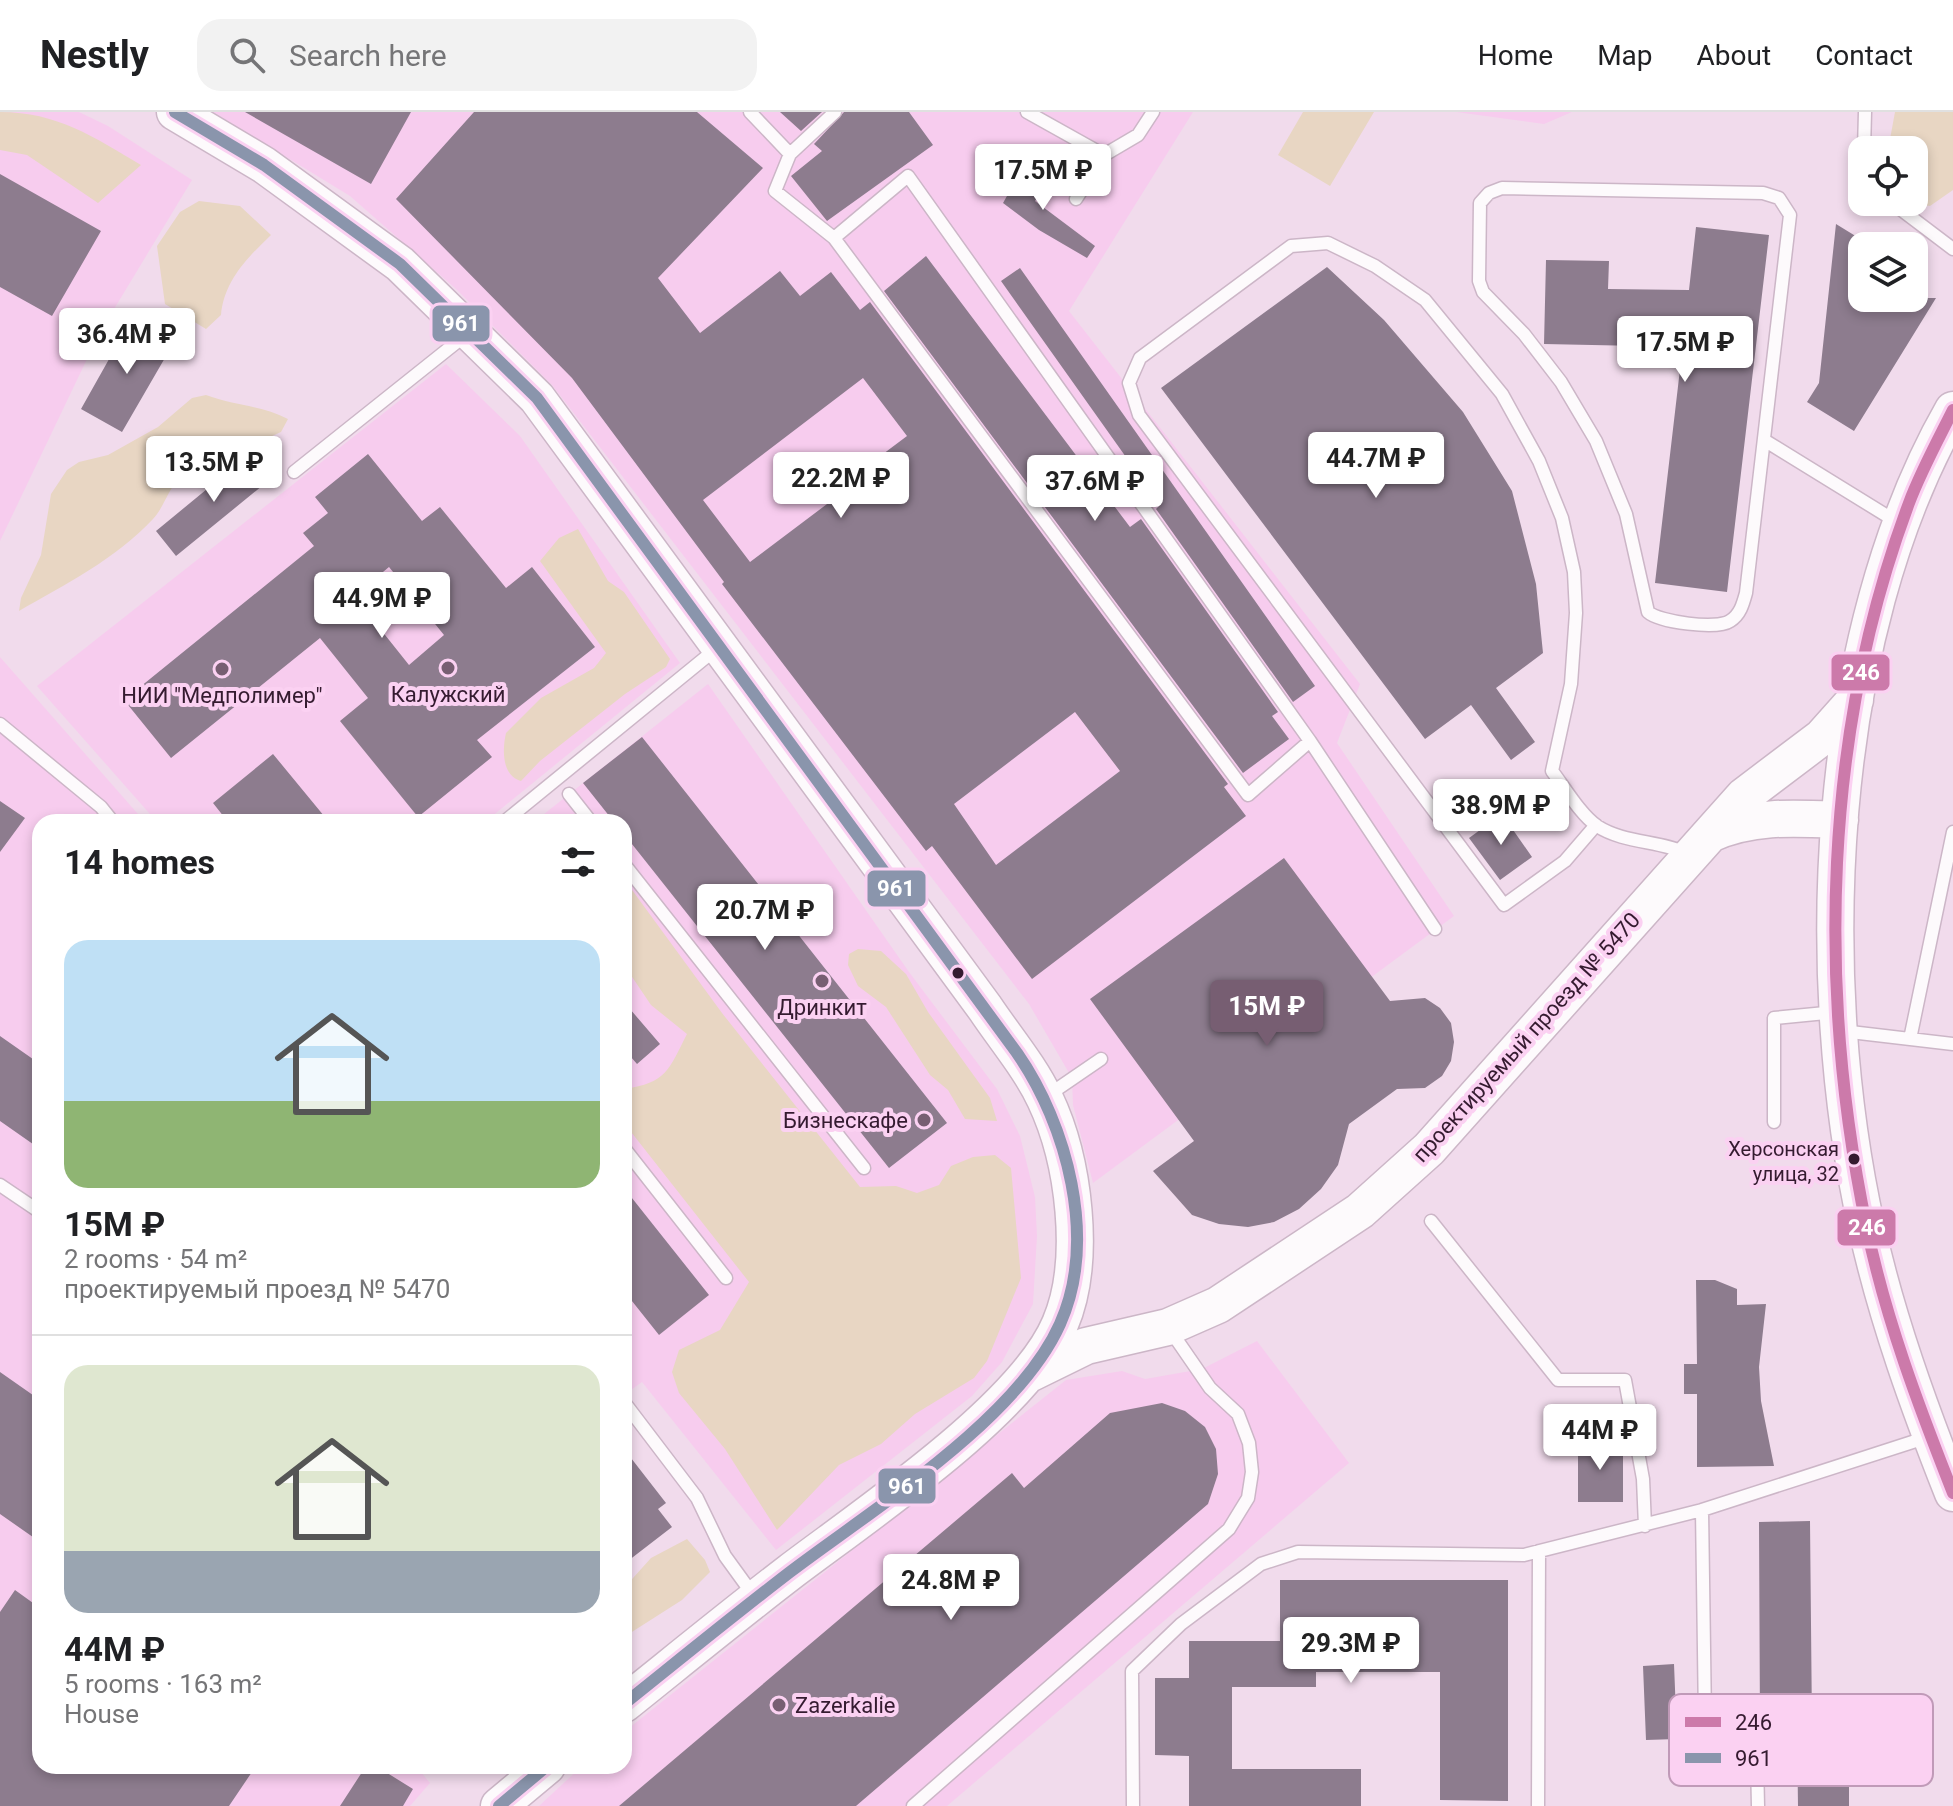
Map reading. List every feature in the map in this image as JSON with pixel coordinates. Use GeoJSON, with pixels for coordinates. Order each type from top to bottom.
{"type":"FeatureCollection","features":[{"type":"Feature","properties":{"kind":"street"},"geometry":{"type":"LineString","coordinates":[[175,112],[264,165],[356,229],[400,264],[537,398],[977,996],[1045,1098],[1070,1181],[1074,1245],[1070,1287],[1060,1324],[1028,1374],[976,1425],[919,1472],[632,1698]]}},
{"type":"Feature","properties":{"kind":"street"},"geometry":{"type":"LineString","coordinates":[[1953,410],[1902,525],[1867,642],[1855,700],[1840,820],[1836,946],[1839,1021],[1850,1129],[1867,1229],[1896,1337],[1953,1493]]}},
{"type":"Feature","properties":{"kind":"street","name":"проектируемый проезд № 5470"},"geometry":{"type":"LineString","coordinates":[[1028,1374],[1086,1346],[1168,1327],[1218,1305],[1360,1211],[1429,1149],[1744,796],[1822,737],[1855,700]]}},
{"type":"Feature","properties":{"kind":"street","name":"проектируемый проезд № 5470"},"geometry":{"type":"LineString","coordinates":[[1697,846],[1736,823],[1787,817],[1840,820]]}},
{"type":"Feature","properties":{"kind":"street"},"geometry":{"type":"LineString","coordinates":[[1070,1287],[1094,1323],[1126,1335]]}},
{"type":"Feature","properties":{"kind":"street"},"geometry":{"type":"LineString","coordinates":[[499,1806],[537,1774]]}},
{"type":"Feature","properties":{"kind":"lane"},"geometry":{"type":"LineString","coordinates":[[750,112],[790,154]]}},
{"type":"Feature","properties":{"kind":"lane"},"geometry":{"type":"LineString","coordinates":[[835,112],[790,154],[775,191],[834,238],[1248,795],[1310,741]]}},
{"type":"Feature","properties":{"kind":"lane"},"geometry":{"type":"LineString","coordinates":[[1027,112],[1104,155]]}},
{"type":"Feature","properties":{"kind":"lane"},"geometry":{"type":"LineString","coordinates":[[1076,199],[1104,155],[1138,135],[1153,112]]}},
{"type":"Feature","properties":{"kind":"lane"},"geometry":{"type":"LineString","coordinates":[[1864,136],[1865,112]]}},
{"type":"Feature","properties":{"kind":"lane"},"geometry":{"type":"LineString","coordinates":[[834,238],[908,176],[1310,741],[1435,929]]}},
{"type":"Feature","properties":{"kind":"lane"},"geometry":{"type":"LineString","coordinates":[[1502,188],[1763,193],[1779,198],[1790,215],[1764,440],[1746,593],[1741,610],[1730,622],[1717,626],[1651,616],[1646,606],[1626,514],[1596,441],[1561,382],[1524,334],[1483,292],[1479,281],[1480,203],[1489,193],[1502,188]]}},
{"type":"Feature","properties":{"kind":"lane"},"geometry":{"type":"LineString","coordinates":[[1909,216],[1948,246],[1953,231]]}},
{"type":"Feature","properties":{"kind":"lane"},"geometry":{"type":"LineString","coordinates":[[1596,825],[1565,861],[1504,905],[1139,415],[1129,383],[1140,358],[1291,246],[1328,243],[1375,266],[1425,300],[1502,394],[1539,461],[1562,518],[1574,572],[1576,613],[1571,684],[1552,771],[1596,825],[1633,840],[1697,846]]}},
{"type":"Feature","properties":{"kind":"lane"},"geometry":{"type":"LineString","coordinates":[[294,472],[470,332]]}},
{"type":"Feature","properties":{"kind":"lane"},"geometry":{"type":"LineString","coordinates":[[1764,440],[1902,525]]}},
{"type":"Feature","properties":{"kind":"lane"},"geometry":{"type":"LineString","coordinates":[[514,814],[719,647]]}},
{"type":"Feature","properties":{"kind":"lane"},"geometry":{"type":"LineString","coordinates":[[0,724],[107,814]]}},
{"type":"Feature","properties":{"kind":"lane"},"geometry":{"type":"LineString","coordinates":[[569,794],[585,814]]}},
{"type":"Feature","properties":{"kind":"lane"},"geometry":{"type":"LineString","coordinates":[[1910,1039],[1953,832]]}},
{"type":"Feature","properties":{"kind":"lane"},"geometry":{"type":"LineString","coordinates":[[632,874],[864,1168]]}},
{"type":"Feature","properties":{"kind":"lane"},"geometry":{"type":"LineString","coordinates":[[1774,1122],[1774,1018],[1839,1021],[1910,1039],[1953,1044]]}},
{"type":"Feature","properties":{"kind":"lane"},"geometry":{"type":"LineString","coordinates":[[1045,1098],[1101,1059]]}},
{"type":"Feature","properties":{"kind":"lane"},"geometry":{"type":"LineString","coordinates":[[632,1158],[726,1278]]}},
{"type":"Feature","properties":{"kind":"lane"},"geometry":{"type":"LineString","coordinates":[[0,1185],[32,1207]]}},
{"type":"Feature","properties":{"kind":"lane"},"geometry":{"type":"LineString","coordinates":[[1431,1221],[1558,1380],[1625,1380],[1643,1479],[1645,1526]]}},
{"type":"Feature","properties":{"kind":"lane"},"geometry":{"type":"LineString","coordinates":[[913,1806],[1229,1529],[1248,1498],[1252,1472],[1249,1443],[1238,1414],[1210,1388],[1168,1327]]}},
{"type":"Feature","properties":{"kind":"lane"},"geometry":{"type":"LineString","coordinates":[[632,1413],[697,1498],[725,1556],[756,1598]]}},
{"type":"Feature","properties":{"kind":"lane"},"geometry":{"type":"LineString","coordinates":[[1133,1806],[1132,1671],[1181,1624],[1261,1564],[1298,1552],[1524,1555],[1702,1510],[1931,1436]]}},
{"type":"Feature","properties":{"kind":"lane"},"geometry":{"type":"LineString","coordinates":[[1702,1510],[1705,1694]]}},
{"type":"Feature","properties":{"kind":"lane"},"geometry":{"type":"LineString","coordinates":[[1538,1806],[1539,1551]]}},
{"type":"Feature","properties":{"kind":"lane"},"geometry":{"type":"LineString","coordinates":[[1758,1786],[1758,1806]]}},
{"type":"Feature","properties":{"kind":"shaded area"},"geometry":{"type":"Polygon","coordinates":[[[0,112],[79,112],[108,126],[192,180],[99,334],[0,541],[0,112]]]}},
{"type":"Feature","properties":{"kind":"shaded area"},"geometry":{"type":"Polygon","coordinates":[[[0,112],[57,121],[91,136],[141,165],[98,203],[27,155],[0,150],[0,112]]]}},
{"type":"Feature","properties":{"kind":"shaded area"},"geometry":{"type":"Polygon","coordinates":[[[213,112],[1193,112],[1069,311],[1360,684],[1337,743],[1454,916],[1093,1183],[1073,1105],[1072,1078],[1029,1004],[552,385],[456,289],[350,196],[213,112]]]}},
{"type":"Feature","properties":{"kind":"shaded area"},"geometry":{"type":"Polygon","coordinates":[[[1303,112],[1374,112],[1330,186],[1278,155],[1303,112]]]}},
{"type":"Feature","properties":{"kind":"shaded area"},"geometry":{"type":"Polygon","coordinates":[[[1456,112],[1572,112],[1544,124],[1456,112]]]}},
{"type":"Feature","properties":{"kind":"shaded area"},"geometry":{"type":"Polygon","coordinates":[[[1895,112],[1953,112],[1953,190],[1928,206],[1928,136],[1891,136],[1895,112]]]}},
{"type":"Feature","properties":{"kind":"shaded area"},"geometry":{"type":"Polygon","coordinates":[[[199,201],[240,206],[271,235],[238,271],[227,291],[221,315],[206,329],[165,304],[157,246],[180,212],[199,201]]]}},
{"type":"Feature","properties":{"kind":"shaded area"},"geometry":{"type":"Polygon","coordinates":[[[446,364],[520,436],[680,663],[495,814],[150,814],[37,686],[446,364]]]}},
{"type":"Feature","properties":{"kind":"shaded area"},"geometry":{"type":"Polygon","coordinates":[[[206,395],[288,419],[281,432],[179,478],[153,519],[123,547],[19,611],[21,598],[41,555],[51,494],[67,470],[79,462],[108,455],[158,427],[192,398],[206,395]]]}},
{"type":"Feature","properties":{"kind":"shaded area"},"geometry":{"type":"Polygon","coordinates":[[[578,529],[608,581],[624,592],[670,659],[666,667],[625,694],[540,761],[521,781],[507,768],[504,754],[506,733],[541,698],[594,668],[606,653],[540,561],[559,538],[578,529]]]}},
{"type":"Feature","properties":{"kind":"shaded area"},"geometry":{"type":"Polygon","coordinates":[[[0,657],[138,814],[32,814],[32,1774],[423,1774],[430,1783],[410,1806],[0,1806],[0,657]]]}},
{"type":"Feature","properties":{"kind":"shaded area"},"geometry":{"type":"Polygon","coordinates":[[[708,684],[909,972],[997,1089],[1020,1136],[1035,1197],[1037,1236],[1033,1304],[1002,1362],[972,1396],[776,1550],[642,1382],[632,1389],[632,814],[544,814],[708,684]]]}},
{"type":"Feature","properties":{"kind":"shaded area"},"geometry":{"type":"Polygon","coordinates":[[[632,890],[722,1013],[860,1187],[896,1186],[917,1193],[939,1185],[951,1166],[973,1157],[995,1155],[1011,1168],[1021,1278],[987,1361],[974,1378],[915,1414],[881,1444],[839,1465],[777,1530],[725,1449],[679,1393],[672,1372],[679,1350],[720,1330],[749,1282],[632,1133],[632,1087],[649,1083],[665,1072],[687,1034],[651,1005],[632,977],[632,890]]]}},
{"type":"Feature","properties":{"kind":"shaded area"},"geometry":{"type":"Polygon","coordinates":[[[858,949],[881,951],[906,974],[928,1012],[990,1098],[997,1121],[965,1119],[948,1090],[930,1075],[886,1007],[858,986],[848,965],[849,954],[858,949]]]}},
{"type":"Feature","properties":{"kind":"shaded area"},"geometry":{"type":"Polygon","coordinates":[[[1257,1341],[1349,1463],[947,1806],[539,1806],[573,1774],[632,1774],[632,1726],[1066,1380],[1122,1371],[1145,1379],[1202,1369],[1257,1341]]]}},
{"type":"Feature","properties":{"kind":"shaded area"},"geometry":{"type":"Polygon","coordinates":[[[687,1539],[705,1560],[710,1572],[682,1600],[632,1632],[632,1579],[651,1558],[687,1539]]]}},
{"type":"Feature","properties":{"kind":"building"},"geometry":{"type":"Polygon","coordinates":[[[245,112],[411,112],[371,184],[245,112]]]}},
{"type":"Feature","properties":{"kind":"building"},"geometry":{"type":"Polygon","coordinates":[[[474,112],[697,112],[763,168],[658,278],[700,333],[780,271],[800,296],[831,272],[860,310],[870,302],[1228,784],[1224,787],[1246,816],[1032,979],[932,846],[926,851],[722,584],[724,582],[572,378],[396,199],[474,112]],[[863,378],[703,500],[750,562],[843,492],[839,487],[907,436],[863,378]],[[1075,712],[954,804],[996,865],[1120,771],[1075,712]]]}},
{"type":"Feature","properties":{"kind":"building"},"geometry":{"type":"Polygon","coordinates":[[[780,112],[822,112],[801,131],[780,112]]]}},
{"type":"Feature","properties":{"kind":"building"},"geometry":{"type":"Polygon","coordinates":[[[844,112],[909,112],[933,145],[827,221],[791,176],[822,151],[814,144],[844,112]]]}},
{"type":"Feature","properties":{"kind":"building"},"geometry":{"type":"Polygon","coordinates":[[[1025,164],[1048,178],[1035,201],[1095,246],[1087,258],[1039,230],[1003,203],[1025,164]]]}},
{"type":"Feature","properties":{"kind":"building"},"geometry":{"type":"Polygon","coordinates":[[[0,174],[101,231],[52,316],[0,287],[0,174]]]}},
{"type":"Feature","properties":{"kind":"building"},"geometry":{"type":"Polygon","coordinates":[[[1836,224],[1849,232],[1848,312],[1927,312],[1854,431],[1807,402],[1819,383],[1836,224]]]}},
{"type":"Feature","properties":{"kind":"building"},"geometry":{"type":"Polygon","coordinates":[[[1696,227],[1769,235],[1727,592],[1655,583],[1686,318],[1640,318],[1640,346],[1544,344],[1546,260],[1609,261],[1608,289],[1689,290],[1696,227]]]}},
{"type":"Feature","properties":{"kind":"building"},"geometry":{"type":"Polygon","coordinates":[[[926,256],[1130,527],[1141,519],[1278,712],[1272,716],[1289,739],[1243,773],[884,291],[926,256]]]}},
{"type":"Feature","properties":{"kind":"building"},"geometry":{"type":"Polygon","coordinates":[[[1327,267],[1384,320],[1463,412],[1512,491],[1536,584],[1543,653],[1496,688],[1535,742],[1511,760],[1471,705],[1425,739],[1161,388],[1327,267]]]}},
{"type":"Feature","properties":{"kind":"building"},"geometry":{"type":"Polygon","coordinates":[[[1020,268],[1315,686],[1293,702],[1156,509],[1160,505],[1001,281],[1020,268]]]}},
{"type":"Feature","properties":{"kind":"building"},"geometry":{"type":"Polygon","coordinates":[[[1928,298],[1936,298],[1928,311],[1928,298]]]}},
{"type":"Feature","properties":{"kind":"building"},"geometry":{"type":"Polygon","coordinates":[[[131,320],[173,344],[122,432],[81,409],[131,320]]]}},
{"type":"Feature","properties":{"kind":"building"},"geometry":{"type":"Polygon","coordinates":[[[252,452],[273,477],[176,556],[156,531],[252,452]]]}},
{"type":"Feature","properties":{"kind":"building"},"geometry":{"type":"Polygon","coordinates":[[[368,454],[422,521],[440,507],[506,588],[532,567],[595,647],[477,740],[492,757],[422,814],[416,814],[340,721],[368,698],[320,638],[171,758],[124,700],[314,546],[303,533],[328,513],[315,497],[368,454]],[[389,567],[354,596],[409,665],[444,635],[389,567]]]}},
{"type":"Feature","properties":{"kind":"building"},"geometry":{"type":"Polygon","coordinates":[[[642,737],[947,1123],[889,1168],[632,844],[632,814],[608,814],[583,783],[642,737]]]}},
{"type":"Feature","properties":{"kind":"building"},"geometry":{"type":"Polygon","coordinates":[[[273,754],[322,814],[222,814],[213,803],[273,754]]]}},
{"type":"Feature","properties":{"kind":"building"},"geometry":{"type":"Polygon","coordinates":[[[0,801],[25,818],[0,852],[0,801]]]}},
{"type":"Feature","properties":{"kind":"building"},"geometry":{"type":"Polygon","coordinates":[[[1502,814],[1532,857],[1500,880],[1469,838],[1502,814]]]}},
{"type":"Feature","properties":{"kind":"building"},"geometry":{"type":"Polygon","coordinates":[[[1284,858],[1390,1001],[1425,998],[1440,1008],[1451,1023],[1454,1042],[1451,1061],[1442,1076],[1425,1088],[1397,1089],[1349,1124],[1338,1165],[1321,1189],[1299,1209],[1274,1222],[1248,1227],[1219,1224],[1192,1215],[1153,1171],[1194,1141],[1090,999],[1284,858]]]}},
{"type":"Feature","properties":{"kind":"building"},"geometry":{"type":"Polygon","coordinates":[[[632,1011],[660,1044],[637,1064],[632,1058],[632,1011]]]}},
{"type":"Feature","properties":{"kind":"building"},"geometry":{"type":"Polygon","coordinates":[[[0,1036],[32,1058],[32,1143],[0,1121],[0,1036]]]}},
{"type":"Feature","properties":{"kind":"building"},"geometry":{"type":"Polygon","coordinates":[[[632,1198],[709,1295],[659,1335],[632,1301],[632,1198]]]}},
{"type":"Feature","properties":{"kind":"building"},"geometry":{"type":"Polygon","coordinates":[[[1696,1280],[1715,1280],[1737,1289],[1737,1305],[1766,1304],[1759,1367],[1761,1401],[1774,1466],[1697,1467],[1697,1394],[1684,1394],[1684,1364],[1697,1364],[1696,1280]]]}},
{"type":"Feature","properties":{"kind":"building"},"geometry":{"type":"Polygon","coordinates":[[[0,1372],[32,1394],[32,1536],[0,1514],[0,1372]]]}},
{"type":"Feature","properties":{"kind":"building"},"geometry":{"type":"Polygon","coordinates":[[[1162,1403],[1185,1411],[1205,1427],[1216,1449],[1218,1474],[1208,1504],[856,1806],[619,1806],[1012,1473],[1024,1488],[1110,1413],[1162,1403]]]}},
{"type":"Feature","properties":{"kind":"building"},"geometry":{"type":"Polygon","coordinates":[[[1578,1441],[1623,1441],[1623,1502],[1578,1502],[1578,1441]]]}},
{"type":"Feature","properties":{"kind":"building"},"geometry":{"type":"Polygon","coordinates":[[[632,1459],[666,1503],[658,1509],[672,1527],[632,1558],[632,1459]]]}},
{"type":"Feature","properties":{"kind":"building"},"geometry":{"type":"Polygon","coordinates":[[[1810,1521],[1812,1694],[1760,1694],[1759,1522],[1810,1521]]]}},
{"type":"Feature","properties":{"kind":"building"},"geometry":{"type":"Polygon","coordinates":[[[1280,1580],[1508,1580],[1508,1801],[1440,1800],[1440,1672],[1316,1672],[1316,1687],[1232,1687],[1232,1769],[1361,1769],[1361,1806],[1189,1806],[1189,1756],[1155,1755],[1155,1678],[1189,1678],[1189,1641],[1280,1641],[1280,1580]]]}},
{"type":"Feature","properties":{"kind":"building"},"geometry":{"type":"Polygon","coordinates":[[[15,1590],[32,1602],[32,1774],[251,1774],[229,1806],[0,1806],[0,1612],[15,1590]]]}},
{"type":"Feature","properties":{"kind":"building"},"geometry":{"type":"Polygon","coordinates":[[[1674,1664],[1675,1694],[1669,1694],[1669,1739],[1646,1740],[1643,1666],[1674,1664]]]}},
{"type":"Feature","properties":{"kind":"building"},"geometry":{"type":"Polygon","coordinates":[[[361,1774],[389,1774],[413,1789],[403,1806],[340,1806],[361,1774]]]}},
{"type":"Feature","properties":{"kind":"building"},"geometry":{"type":"Polygon","coordinates":[[[1798,1786],[1849,1786],[1849,1806],[1798,1806],[1798,1786]]]}},
{"type":"Feature","properties":{"kind":"transit line","name":"961"},"geometry":{"type":"LineString","coordinates":[[175,112],[264,165],[400,264],[537,398],[1017,1053],[1035,1082],[1063,1148],[1072,1184],[1076,1256],[1071,1291],[1060,1324],[1039,1360],[978,1428],[940,1460],[790,1572],[632,1698]]}},
{"type":"Feature","properties":{"kind":"transit line","name":"246"},"geometry":{"type":"LineString","coordinates":[[1953,410],[1909,503],[1880,590],[1859,680],[1845,771],[1837,863],[1836,955],[1840,1047],[1851,1139],[1867,1229],[1894,1330],[1953,1493]]}},
{"type":"Feature","properties":{"kind":"transit line","name":"961"},"geometry":{"type":"LineString","coordinates":[[499,1806],[537,1774]]}},
{"type":"Feature","properties":{"kind":"place","name":"Калужский"},"geometry":{"type":"Point","coordinates":[448,668]}},
{"type":"Feature","properties":{"kind":"place","name":"НИИ \"Медполимер\""},"geometry":{"type":"Point","coordinates":[222,669]}},
{"type":"Feature","properties":{"kind":"place","name":"Дринкит"},"geometry":{"type":"Point","coordinates":[822,981]}},
{"type":"Feature","properties":{"kind":"place","name":"Бизнескафе"},"geometry":{"type":"Point","coordinates":[924,1120]}},
{"type":"Feature","properties":{"kind":"place","name":"Херсонская улица, 32"},"geometry":{"type":"Point","coordinates":[1854,1159]}},
{"type":"Feature","properties":{"kind":"place","name":"Zazerkalie"},"geometry":{"type":"Point","coordinates":[779,1705]}}]}
